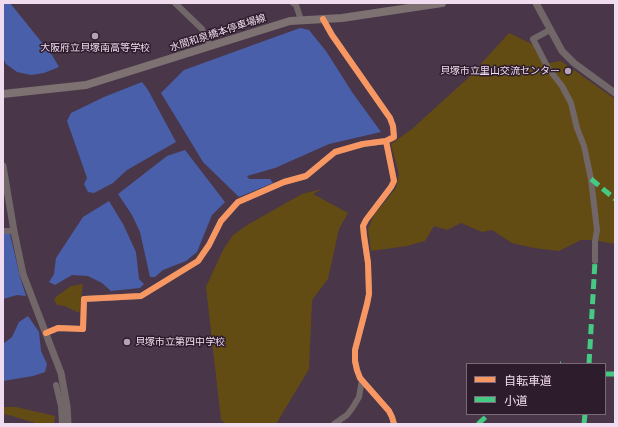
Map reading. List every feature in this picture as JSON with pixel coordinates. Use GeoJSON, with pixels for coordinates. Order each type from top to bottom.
{"type":"FeatureCollection","features":[{"type":"Feature","properties":{"kind":"main road","name":"水間和泉橋本停車場線"},"geometry":{"type":"LineString","coordinates":[[3,94],[86,85],[282,23],[302,20],[342,18],[442,3]]}},
{"type":"Feature","properties":{"kind":"street"},"geometry":{"type":"LineString","coordinates":[[175,3],[202,29],[210,46]]}},
{"type":"Feature","properties":{"kind":"street"},"geometry":{"type":"LineString","coordinates":[[293,3],[296,5],[302,20]]}},
{"type":"Feature","properties":{"kind":"street"},"geometry":{"type":"LineString","coordinates":[[536,3],[562,51],[567,57],[615,93]]}},
{"type":"Feature","properties":{"kind":"street"},"geometry":{"type":"LineString","coordinates":[[46,333],[58,328],[83,329],[84,299],[141,296],[198,261],[209,245],[221,221],[238,202],[284,182],[306,176],[335,152],[363,144],[386,141],[394,137],[393,126],[390,118],[332,35],[323,19]]}},
{"type":"Feature","properties":{"kind":"street"},"geometry":{"type":"LineString","coordinates":[[550,30],[533,39],[548,68],[562,86],[571,103],[577,128],[584,146],[591,179],[597,230],[595,241],[595,261]]}},
{"type":"Feature","properties":{"kind":"street"},"geometry":{"type":"LineString","coordinates":[[386,141],[394,181],[366,220],[364,226],[368,263],[369,294],[355,350],[357,370],[362,380],[389,411],[394,424]]}},
{"type":"Feature","properties":{"kind":"street"},"geometry":{"type":"LineString","coordinates":[[3,166],[23,274],[61,373],[64,408],[62,424]]}},
{"type":"Feature","properties":{"kind":"street"},"geometry":{"type":"LineString","coordinates":[[3,231],[14,231]]}},
{"type":"Feature","properties":{"kind":"street"},"geometry":{"type":"LineString","coordinates":[[334,424],[347,415],[353,407],[359,397],[362,380]]}},
{"type":"Feature","properties":{"kind":"street"},"geometry":{"type":"LineString","coordinates":[[56,385],[68,424]]}},
{"type":"Feature","properties":{"kind":"shaded area"},"geometry":{"type":"Polygon","coordinates":[[[509,33],[532,44],[543,64],[561,61],[615,99],[615,244],[593,240],[581,240],[559,251],[534,248],[512,243],[492,230],[482,232],[461,223],[447,230],[434,226],[425,241],[407,246],[371,251],[368,229],[374,215],[396,188],[399,174],[391,144],[412,129],[468,78],[509,33]]]}},
{"type":"Feature","properties":{"kind":"shaded area"},"geometry":{"type":"Polygon","coordinates":[[[322,189],[313,194],[348,213],[339,229],[328,279],[312,300],[309,369],[276,424],[227,424],[221,420],[206,287],[223,250],[233,235],[249,224],[302,194],[322,189]]]}},
{"type":"Feature","properties":{"kind":"shaded area"},"geometry":{"type":"Polygon","coordinates":[[[83,284],[79,313],[65,306],[57,305],[54,299],[57,296],[71,286],[83,284]]]}},
{"type":"Feature","properties":{"kind":"shaded area"},"geometry":{"type":"Polygon","coordinates":[[[3,407],[16,407],[55,416],[54,424],[39,424],[3,414],[3,407]]]}},
{"type":"Feature","properties":{"kind":"water"},"geometry":{"type":"Polygon","coordinates":[[[3,3],[10,3],[52,55],[59,67],[44,73],[31,75],[17,72],[6,64],[3,58],[3,3]]]}},
{"type":"Feature","properties":{"kind":"water"},"geometry":{"type":"Polygon","coordinates":[[[300,28],[309,30],[326,51],[352,92],[381,132],[329,144],[275,168],[247,176],[249,179],[270,179],[273,183],[239,197],[203,162],[161,93],[184,70],[300,28]]]}},
{"type":"Feature","properties":{"kind":"water"},"geometry":{"type":"Polygon","coordinates":[[[142,82],[148,90],[176,142],[127,170],[113,183],[94,193],[88,192],[84,184],[87,178],[67,121],[71,113],[104,97],[142,82]]]}},
{"type":"Feature","properties":{"kind":"water"},"geometry":{"type":"Polygon","coordinates":[[[185,150],[225,202],[212,215],[197,252],[186,261],[163,270],[155,277],[150,277],[140,232],[132,215],[118,194],[167,156],[185,150]]]}},
{"type":"Feature","properties":{"kind":"water"},"geometry":{"type":"Polygon","coordinates":[[[109,201],[123,224],[136,252],[139,279],[144,284],[140,288],[111,291],[102,283],[88,276],[72,275],[55,285],[49,282],[54,274],[56,258],[83,217],[109,201]]]}},
{"type":"Feature","properties":{"kind":"water"},"geometry":{"type":"Polygon","coordinates":[[[3,234],[10,234],[26,296],[17,295],[3,299],[3,234]]]}},
{"type":"Feature","properties":{"kind":"water"},"geometry":{"type":"Polygon","coordinates":[[[28,316],[39,332],[41,351],[47,364],[45,372],[33,376],[3,381],[3,344],[12,337],[19,322],[28,316]]]}},
{"type":"Feature","properties":{"kind":"marked path"},"geometry":{"type":"LineString","coordinates":[[591,179],[615,199]]}},
{"type":"Feature","properties":{"kind":"marked path"},"geometry":{"type":"LineString","coordinates":[[589,363],[595,261]]}},
{"type":"Feature","properties":{"kind":"marked path"},"geometry":{"type":"LineString","coordinates":[[606,374],[615,374]]}},
{"type":"Feature","properties":{"kind":"marked path"},"geometry":{"type":"LineString","coordinates":[[478,424],[488,415]]}},
{"type":"Feature","properties":{"kind":"marked path"},"geometry":{"type":"LineString","coordinates":[[584,424],[585,415]]}},
{"type":"Feature","properties":{"kind":"cycle path"},"geometry":{"type":"LineString","coordinates":[[46,333],[58,328],[83,329],[84,299],[141,296],[198,261],[209,245],[221,221],[238,202],[284,182],[306,176],[335,152],[363,144],[386,141],[394,137],[393,126],[390,118],[332,35],[323,19]]}},
{"type":"Feature","properties":{"kind":"cycle path"},"geometry":{"type":"LineString","coordinates":[[386,141],[394,181],[363,226],[368,263],[369,294],[355,350],[355,361],[360,378],[389,411],[394,424]]}},
{"type":"Feature","properties":{"kind":"place","name":"大阪府立貝塚南高等学校"},"geometry":{"type":"Point","coordinates":[95,36]}},
{"type":"Feature","properties":{"kind":"place","name":"貝塚市立里山交流センター"},"geometry":{"type":"Point","coordinates":[568,71]}},
{"type":"Feature","properties":{"kind":"place","name":"貝塚市立第四中学校"},"geometry":{"type":"Point","coordinates":[127,342]}}]}
